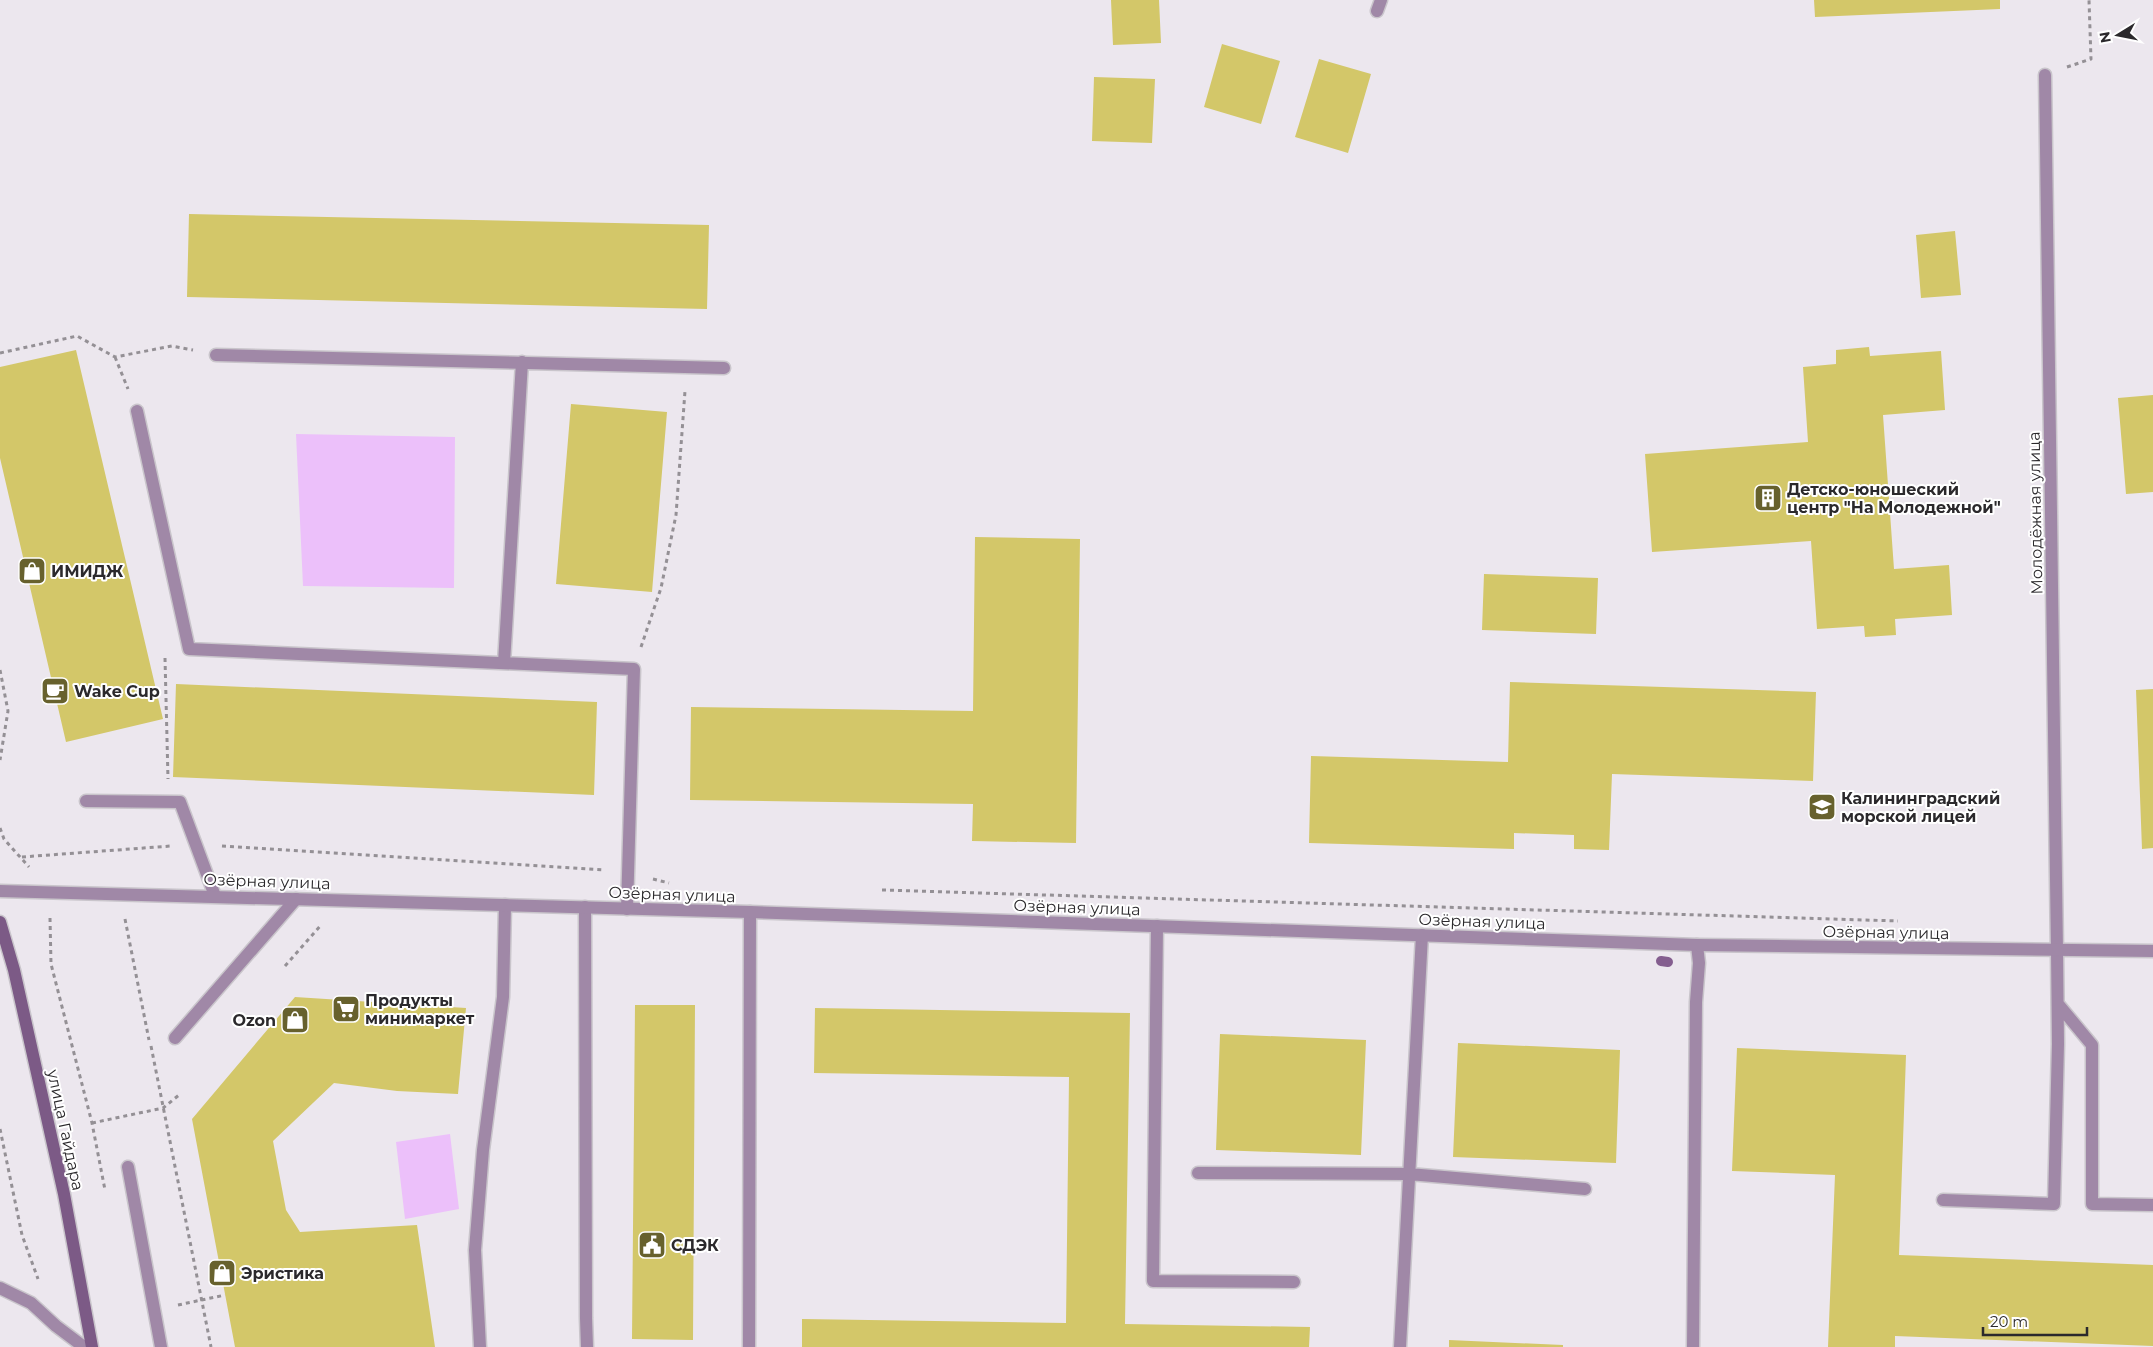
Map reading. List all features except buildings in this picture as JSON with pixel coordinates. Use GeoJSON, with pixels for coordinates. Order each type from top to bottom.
{"type":"FeatureCollection","features":[{"type":"Feature","properties":{"kind":"main road","name":"улица Гайдара"},"geometry":{"type":"LineString","coordinates":[[0,922],[14,970],[64,1194],[92,1347]]}},
{"type":"Feature","properties":{"kind":"street","name":"Молодёжная улица"},"geometry":{"type":"LineString","coordinates":[[1944,1200],[2054,1204],[2058,1004],[2045,75]]}},
{"type":"Feature","properties":{"kind":"street"},"geometry":{"type":"LineString","coordinates":[[216,355],[724,368]]}},
{"type":"Feature","properties":{"kind":"street"},"geometry":{"type":"LineString","coordinates":[[504,663],[522,362]]}},
{"type":"Feature","properties":{"kind":"street"},"geometry":{"type":"LineString","coordinates":[[137,411],[189,649],[634,669],[627,909]]}},
{"type":"Feature","properties":{"kind":"street"},"geometry":{"type":"LineString","coordinates":[[86,801],[180,802],[215,896]]}},
{"type":"Feature","properties":{"kind":"street","name":"Озёрная улица"},"geometry":{"type":"LineString","coordinates":[[0,891],[750,912],[1697,945],[2153,951]]}},
{"type":"Feature","properties":{"kind":"street"},"geometry":{"type":"LineString","coordinates":[[176,1038],[296,899]]}},
{"type":"Feature","properties":{"kind":"street"},"geometry":{"type":"LineString","coordinates":[[480,1347],[475,1250],[487,1121],[503,997],[505,905]]}},
{"type":"Feature","properties":{"kind":"street"},"geometry":{"type":"LineString","coordinates":[[585,907],[586,1299],[588,1347]]}},
{"type":"Feature","properties":{"kind":"street"},"geometry":{"type":"LineString","coordinates":[[749,1347],[750,912]]}},
{"type":"Feature","properties":{"kind":"street"},"geometry":{"type":"LineString","coordinates":[[1157,926],[1153,1281],[1294,1282]]}},
{"type":"Feature","properties":{"kind":"street"},"geometry":{"type":"LineString","coordinates":[[1400,1347],[1422,935]]}},
{"type":"Feature","properties":{"kind":"street"},"geometry":{"type":"LineString","coordinates":[[1693,1347],[1696,1002],[1700,963],[1697,945]]}},
{"type":"Feature","properties":{"kind":"street"},"geometry":{"type":"LineString","coordinates":[[2058,1004],[2092,1045],[2092,1204],[2153,1205]]}},
{"type":"Feature","properties":{"kind":"street"},"geometry":{"type":"LineString","coordinates":[[128,1167],[161,1347]]}},
{"type":"Feature","properties":{"kind":"street"},"geometry":{"type":"LineString","coordinates":[[1198,1173],[1409,1174],[1585,1189]]}},
{"type":"Feature","properties":{"kind":"street"},"geometry":{"type":"LineString","coordinates":[[0,1288],[31,1303],[56,1326],[84,1347]]}},
{"type":"Feature","properties":{"kind":"path"},"geometry":{"type":"LineString","coordinates":[[2045,75],[2091,59],[2089,0]]}},
{"type":"Feature","properties":{"kind":"path"},"geometry":{"type":"LineString","coordinates":[[0,353],[77,336],[115,357],[137,411]]}},
{"type":"Feature","properties":{"kind":"path"},"geometry":{"type":"LineString","coordinates":[[115,357],[172,346],[216,355]]}},
{"type":"Feature","properties":{"kind":"path"},"geometry":{"type":"LineString","coordinates":[[634,669],[662,588],[676,515],[686,367]]}},
{"type":"Feature","properties":{"kind":"path"},"geometry":{"type":"LineString","coordinates":[[168,802],[165,649],[189,649]]}},
{"type":"Feature","properties":{"kind":"path"},"geometry":{"type":"LineString","coordinates":[[0,670],[8,711],[0,760]]}},
{"type":"Feature","properties":{"kind":"path"},"geometry":{"type":"LineString","coordinates":[[0,828],[4,838],[22,857],[46,891],[50,914],[51,964],[92,1123],[107,1200]]}},
{"type":"Feature","properties":{"kind":"path"},"geometry":{"type":"LineString","coordinates":[[22,857],[196,844],[628,872],[668,883],[678,883]]}},
{"type":"Feature","properties":{"kind":"path"},"geometry":{"type":"LineString","coordinates":[[876,890],[1908,921]]}},
{"type":"Feature","properties":{"kind":"path"},"geometry":{"type":"LineString","coordinates":[[120,893],[211,1347]]}},
{"type":"Feature","properties":{"kind":"path"},"geometry":{"type":"LineString","coordinates":[[285,966],[342,900]]}},
{"type":"Feature","properties":{"kind":"path"},"geometry":{"type":"LineString","coordinates":[[92,1123],[163,1108],[179,1095]]}},
{"type":"Feature","properties":{"kind":"path"},"geometry":{"type":"LineString","coordinates":[[0,1130],[22,1235],[39,1280]]}},
{"type":"Feature","properties":{"kind":"shaded area"},"geometry":{"type":"Polygon","coordinates":[[[296,434],[455,437],[454,588],[303,586],[296,434]]]}},
{"type":"Feature","properties":{"kind":"shaded area"},"geometry":{"type":"Polygon","coordinates":[[[450,1134],[459,1209],[405,1219],[396,1142],[450,1134]]]}},
{"type":"Feature","properties":{"kind":"waterway"},"geometry":{"type":"LineString","coordinates":[[1661,961],[1668,962]]}},
{"type":"Feature","properties":{"kind":"place","name":"Детско-юношеский центр \"На Молодежной\""},"geometry":{"type":"Point","coordinates":[1768,498]}},
{"type":"Feature","properties":{"kind":"place","name":"ИМИДЖ"},"geometry":{"type":"Point","coordinates":[32,571]}},
{"type":"Feature","properties":{"kind":"place","name":"Wake Cup"},"geometry":{"type":"Point","coordinates":[55,691]}},
{"type":"Feature","properties":{"kind":"place","name":"Калининградский морской лицей"},"geometry":{"type":"Point","coordinates":[1822,807]}},
{"type":"Feature","properties":{"kind":"place","name":"Продукты минимаркет"},"geometry":{"type":"Point","coordinates":[346,1009]}},
{"type":"Feature","properties":{"kind":"place","name":"Ozon"},"geometry":{"type":"Point","coordinates":[295,1020]}},
{"type":"Feature","properties":{"kind":"place","name":"СДЭК"},"geometry":{"type":"Point","coordinates":[652,1245]}},
{"type":"Feature","properties":{"kind":"place","name":"Эристика"},"geometry":{"type":"Point","coordinates":[222,1273]}}]}
